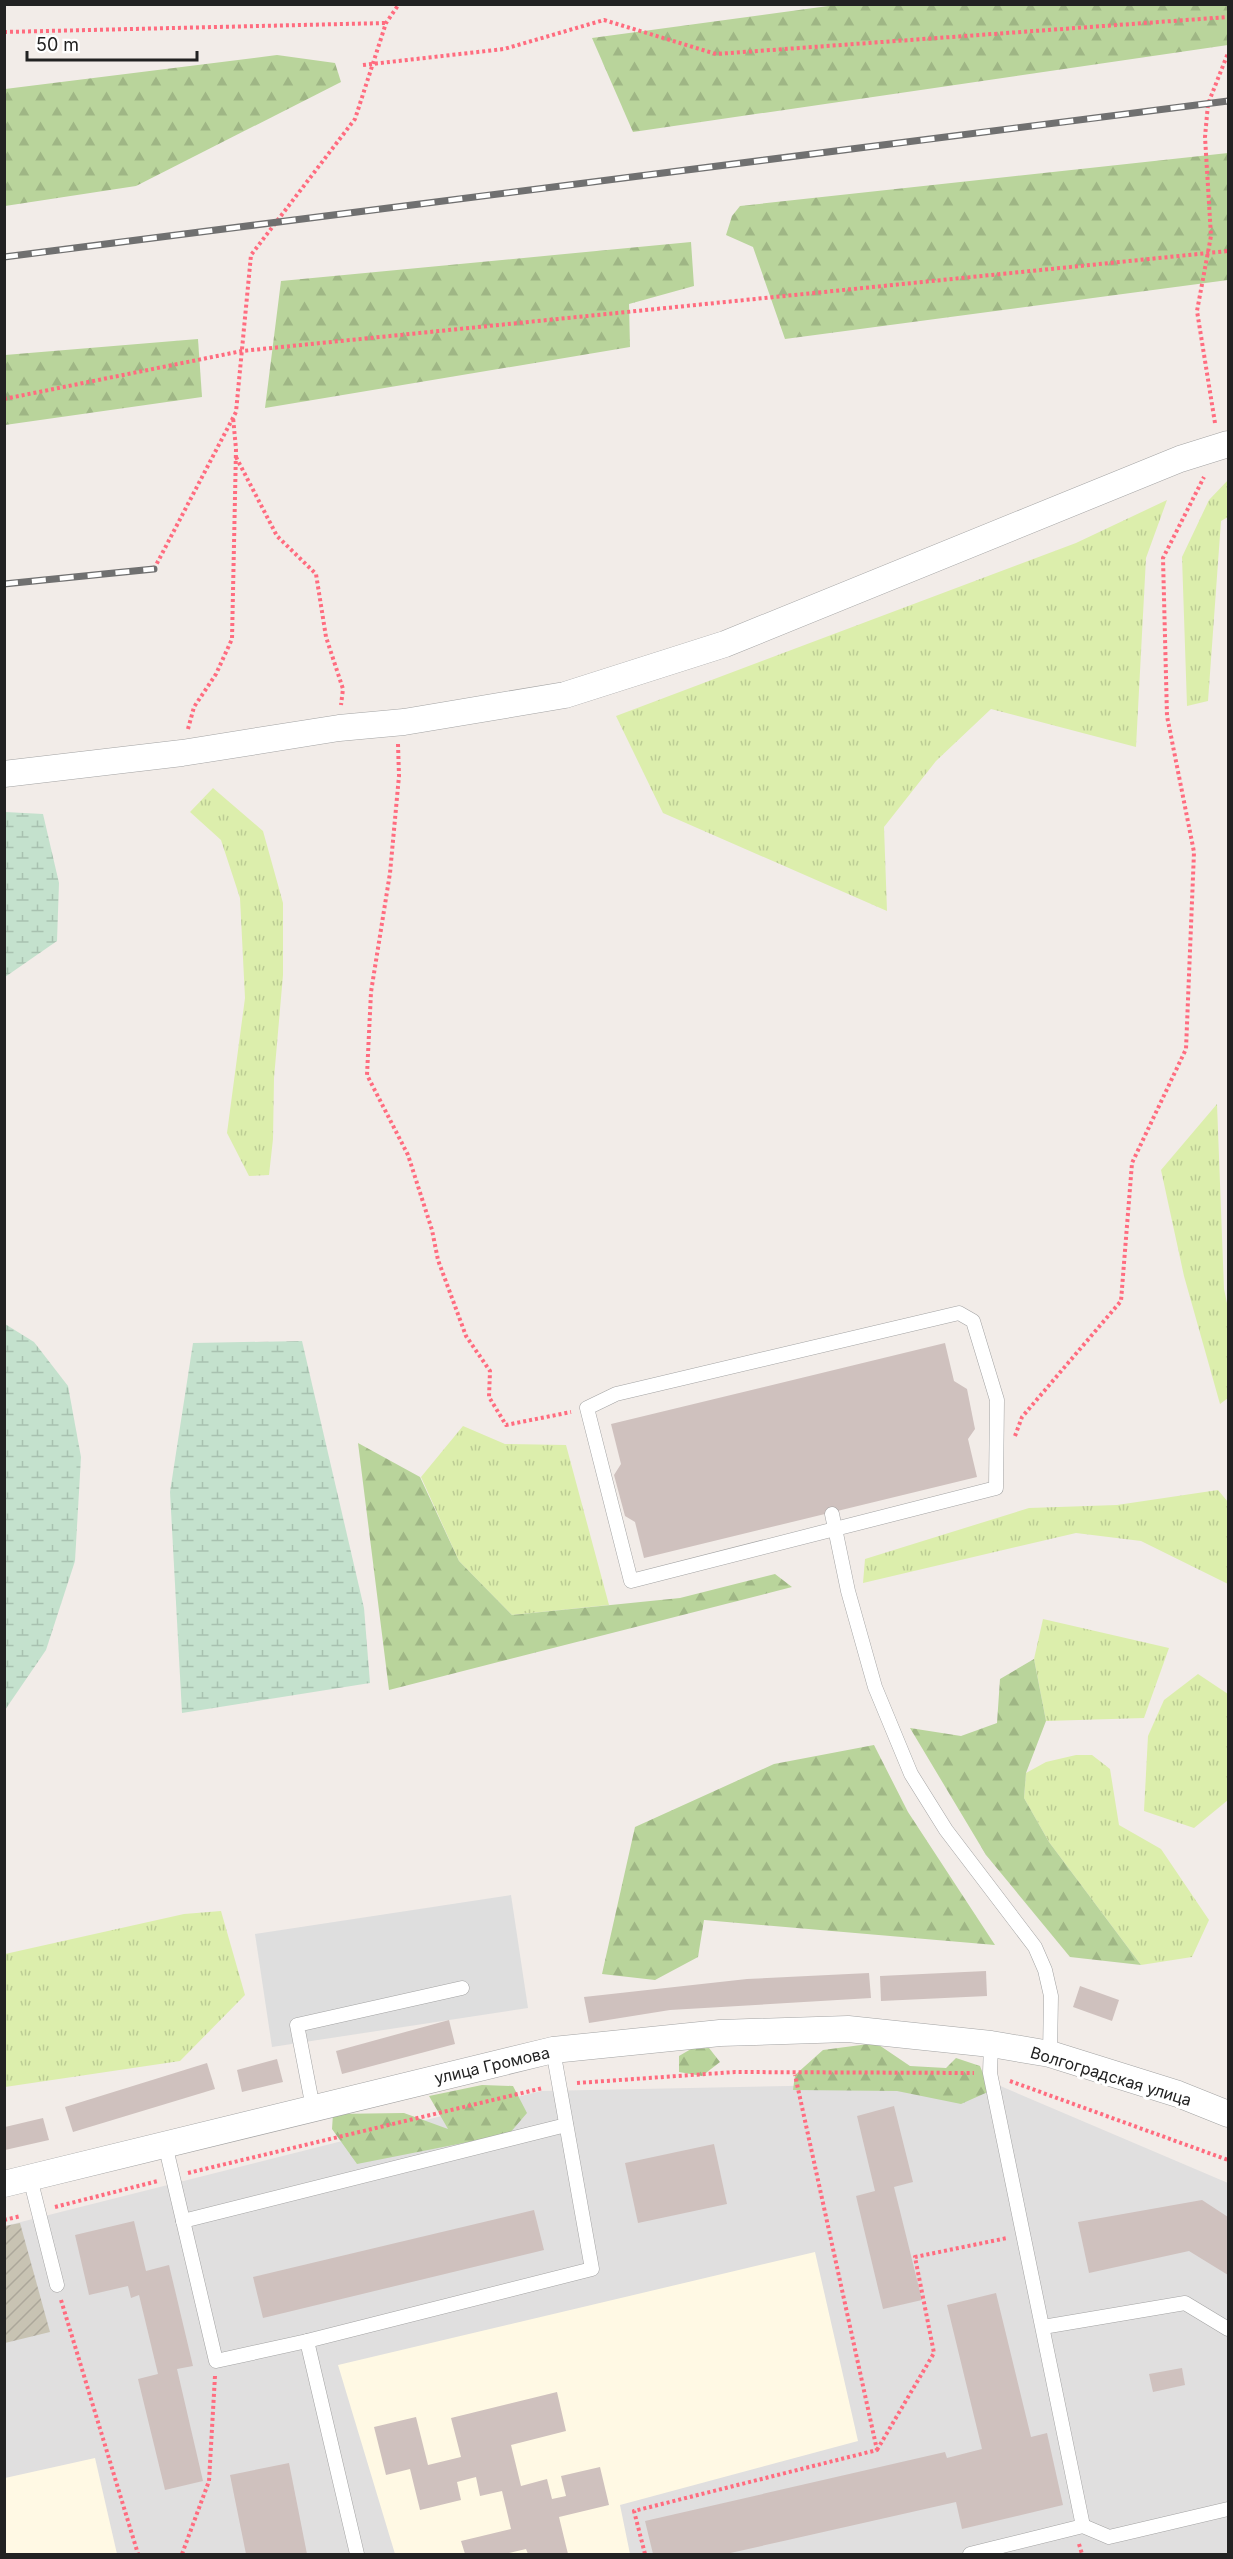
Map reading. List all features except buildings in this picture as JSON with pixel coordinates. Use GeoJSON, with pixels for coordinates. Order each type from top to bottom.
{"type":"FeatureCollection","features":[{"type":"Feature","properties":{"kind":"street"},"geometry":{"type":"LineString","coordinates":[[4,774],[182,753],[339,728],[404,722],[566,695],[725,644],[1180,459],[1224,445]]}},
{"type":"Feature","properties":{"kind":"street","name":"улица Громова"},"geometry":{"type":"LineString","coordinates":[[4,2184],[553,2050],[720,2033],[848,2029],[991,2044]]}},
{"type":"Feature","properties":{"kind":"street","name":"Волгоградская улица"},"geometry":{"type":"LineString","coordinates":[[991,2044],[1050,2054],[1178,2094],[1228,2114]]}},
{"type":"Feature","properties":{"kind":"lane"},"geometry":{"type":"LineString","coordinates":[[959,1313],[973,1321],[997,1400],[996,1488],[631,1581],[587,1408],[616,1394],[959,1313]]}},
{"type":"Feature","properties":{"kind":"lane"},"geometry":{"type":"LineString","coordinates":[[832,1514],[848,1592],[875,1687],[911,1774],[946,1830],[1035,1947],[1045,1970],[1051,1996],[1050,2054]]}},
{"type":"Feature","properties":{"kind":"lane"},"geometry":{"type":"LineString","coordinates":[[313,2108],[297,2025],[462,1988]]}},
{"type":"Feature","properties":{"kind":"lane"},"geometry":{"type":"LineString","coordinates":[[991,2044],[990,2073],[1083,2526]]}},
{"type":"Feature","properties":{"kind":"lane"},"geometry":{"type":"LineString","coordinates":[[165,2144],[216,2361],[307,2341],[591,2269],[553,2050]]}},
{"type":"Feature","properties":{"kind":"lane"},"geometry":{"type":"LineString","coordinates":[[183,2220],[566,2126]]}},
{"type":"Feature","properties":{"kind":"lane"},"geometry":{"type":"LineString","coordinates":[[30,2178],[57,2285]]}},
{"type":"Feature","properties":{"kind":"lane"},"geometry":{"type":"LineString","coordinates":[[1043,2327],[1185,2303],[1228,2330]]}},
{"type":"Feature","properties":{"kind":"lane"},"geometry":{"type":"LineString","coordinates":[[307,2341],[357,2554]]}},
{"type":"Feature","properties":{"kind":"lane"},"geometry":{"type":"LineString","coordinates":[[970,2554],[1083,2526],[1109,2537],[1228,2509]]}},
{"type":"Feature","properties":{"kind":"path"},"geometry":{"type":"LineString","coordinates":[[154,569],[236,412],[251,255],[355,119],[386,23],[399,4]]}},
{"type":"Feature","properties":{"kind":"path"},"geometry":{"type":"LineString","coordinates":[[363,65],[504,49],[604,20],[716,54],[1228,17]]}},
{"type":"Feature","properties":{"kind":"path"},"geometry":{"type":"LineString","coordinates":[[4,32],[386,23]]}},
{"type":"Feature","properties":{"kind":"path"},"geometry":{"type":"LineString","coordinates":[[1015,1437],[1022,1417],[1121,1302],[1132,1163],[1186,1049],[1194,852],[1167,716],[1163,558],[1224,445],[1197,311],[1211,236],[1204,137],[1208,104],[1228,53]]}},
{"type":"Feature","properties":{"kind":"path"},"geometry":{"type":"LineString","coordinates":[[4,399],[242,351],[1228,251]]}},
{"type":"Feature","properties":{"kind":"path"},"geometry":{"type":"LineString","coordinates":[[182,753],[194,707],[216,674],[232,639],[236,457],[233,417]]}},
{"type":"Feature","properties":{"kind":"path"},"geometry":{"type":"LineString","coordinates":[[236,457],[277,536],[316,574],[326,638],[343,689],[339,728]]}},
{"type":"Feature","properties":{"kind":"path"},"geometry":{"type":"LineString","coordinates":[[404,722],[398,742],[399,776],[390,873],[371,992],[367,1075],[408,1155],[432,1230],[438,1260],[466,1336],[490,1371],[489,1397],[498,1415],[506,1425],[587,1408]]}},
{"type":"Feature","properties":{"kind":"path"},"geometry":{"type":"LineString","coordinates":[[4,2220],[173,2177],[559,2085],[735,2072],[990,2073],[1228,2160]]}},
{"type":"Feature","properties":{"kind":"path"},"geometry":{"type":"LineString","coordinates":[[795,2075],[877,2450]]}},
{"type":"Feature","properties":{"kind":"path"},"geometry":{"type":"LineString","coordinates":[[645,2554],[634,2511],[877,2450],[934,2354],[915,2257],[1023,2234]]}},
{"type":"Feature","properties":{"kind":"path"},"geometry":{"type":"LineString","coordinates":[[57,2285],[138,2554]]}},
{"type":"Feature","properties":{"kind":"path"},"geometry":{"type":"LineString","coordinates":[[182,2554],[209,2481],[216,2361]]}},
{"type":"Feature","properties":{"kind":"shaded area"},"geometry":{"type":"Polygon","coordinates":[[[511,1895],[528,2008],[272,2047],[255,1934],[511,1895]]]}},
{"type":"Feature","properties":{"kind":"shaded area"},"geometry":{"type":"Polygon","coordinates":[[[991,2082],[1228,2183],[1228,2554],[5,2554],[5,2226],[541,2091],[991,2082]]]}},
{"type":"Feature","properties":{"kind":"shaded area"},"geometry":{"type":"Polygon","coordinates":[[[20,2223],[50,2332],[5,2343],[5,2226],[20,2223]]]}},
{"type":"Feature","properties":{"kind":"shaded area"},"geometry":{"type":"Polygon","coordinates":[[[815,2252],[858,2441],[620,2505],[630,2554],[395,2554],[338,2365],[815,2252]]]}},
{"type":"Feature","properties":{"kind":"shaded area"},"geometry":{"type":"Polygon","coordinates":[[[95,2458],[117,2554],[5,2554],[5,2478],[95,2458]]]}},
{"type":"Feature","properties":{"kind":"green space"},"geometry":{"type":"Polygon","coordinates":[[[843,4],[1228,5],[1228,45],[633,132],[592,38],[843,4]]]}},
{"type":"Feature","properties":{"kind":"green space"},"geometry":{"type":"Polygon","coordinates":[[[277,55],[335,63],[341,82],[136,186],[5,206],[5,89],[277,55]]]}},
{"type":"Feature","properties":{"kind":"green space"},"geometry":{"type":"Polygon","coordinates":[[[1228,153],[1228,280],[785,339],[753,247],[726,235],[732,216],[740,206],[1228,153]]]}},
{"type":"Feature","properties":{"kind":"green space"},"geometry":{"type":"Polygon","coordinates":[[[691,242],[694,286],[629,304],[630,347],[265,408],[281,281],[691,242]]]}},
{"type":"Feature","properties":{"kind":"green space"},"geometry":{"type":"Polygon","coordinates":[[[198,339],[202,397],[5,425],[5,355],[198,339]]]}},
{"type":"Feature","properties":{"kind":"green space"},"geometry":{"type":"Polygon","coordinates":[[[1228,480],[1228,517],[1221,521],[1208,701],[1187,706],[1182,557],[1209,500],[1228,480]]]}},
{"type":"Feature","properties":{"kind":"green space"},"geometry":{"type":"Polygon","coordinates":[[[1167,500],[1146,558],[1136,747],[991,709],[936,761],[884,827],[887,911],[663,813],[616,716],[1076,543],[1167,500]]]}},
{"type":"Feature","properties":{"kind":"green space"},"geometry":{"type":"Polygon","coordinates":[[[213,788],[263,831],[283,903],[283,975],[269,1175],[249,1176],[227,1133],[245,998],[240,898],[221,840],[190,812],[213,788]]]}},
{"type":"Feature","properties":{"kind":"green space"},"geometry":{"type":"Polygon","coordinates":[[[5,812],[43,814],[59,883],[57,941],[5,977],[5,812]]]}},
{"type":"Feature","properties":{"kind":"green space"},"geometry":{"type":"Polygon","coordinates":[[[1217,1104],[1224,1289],[1228,1308],[1228,1398],[1220,1404],[1184,1276],[1161,1170],[1217,1104]]]}},
{"type":"Feature","properties":{"kind":"green space"},"geometry":{"type":"Polygon","coordinates":[[[5,1324],[34,1342],[68,1386],[81,1457],[75,1561],[46,1650],[5,1710],[5,1324]]]}},
{"type":"Feature","properties":{"kind":"green space"},"geometry":{"type":"Polygon","coordinates":[[[302,1341],[364,1608],[370,1683],[182,1713],[170,1492],[193,1343],[302,1341]]]}},
{"type":"Feature","properties":{"kind":"green space"},"geometry":{"type":"Polygon","coordinates":[[[463,1426],[505,1444],[566,1445],[609,1605],[512,1615],[459,1561],[421,1477],[463,1426]]]}},
{"type":"Feature","properties":{"kind":"green space"},"geometry":{"type":"Polygon","coordinates":[[[358,1443],[420,1477],[459,1561],[512,1615],[680,1598],[775,1574],[792,1587],[389,1690],[358,1443]]]}},
{"type":"Feature","properties":{"kind":"green space"},"geometry":{"type":"Polygon","coordinates":[[[1218,1490],[1228,1502],[1228,1584],[1141,1541],[1076,1533],[863,1583],[865,1559],[1029,1508],[1117,1505],[1218,1490]]]}},
{"type":"Feature","properties":{"kind":"green space"},"geometry":{"type":"Polygon","coordinates":[[[1043,1619],[1169,1648],[1144,1718],[1046,1721],[1034,1659],[1043,1619]]]}},
{"type":"Feature","properties":{"kind":"green space"},"geometry":{"type":"Polygon","coordinates":[[[1034,1659],[1046,1721],[1026,1773],[1024,1798],[1049,1842],[1141,1965],[1070,1957],[986,1855],[910,1728],[961,1736],[997,1723],[1000,1679],[1034,1659]]]}},
{"type":"Feature","properties":{"kind":"green space"},"geometry":{"type":"Polygon","coordinates":[[[1198,1674],[1228,1694],[1228,1800],[1194,1828],[1144,1811],[1148,1736],[1164,1700],[1198,1674]]]}},
{"type":"Feature","properties":{"kind":"green space"},"geometry":{"type":"Polygon","coordinates":[[[874,1745],[908,1812],[995,1945],[704,1920],[698,1957],[655,1980],[602,1974],[635,1827],[774,1764],[874,1745]]]}},
{"type":"Feature","properties":{"kind":"green space"},"geometry":{"type":"Polygon","coordinates":[[[1076,1755],[1092,1755],[1110,1769],[1119,1825],[1161,1849],[1209,1920],[1192,1957],[1141,1965],[1049,1842],[1024,1798],[1026,1773],[1046,1762],[1076,1755]]]}},
{"type":"Feature","properties":{"kind":"green space"},"geometry":{"type":"Polygon","coordinates":[[[221,1911],[245,1995],[180,2061],[5,2087],[5,1954],[184,1914],[221,1911]]]}},
{"type":"Feature","properties":{"kind":"green space"},"geometry":{"type":"Polygon","coordinates":[[[876,2043],[910,2066],[946,2068],[956,2058],[980,2066],[990,2091],[961,2104],[897,2091],[793,2090],[795,2075],[823,2050],[876,2043]]]}},
{"type":"Feature","properties":{"kind":"green space"},"geometry":{"type":"Polygon","coordinates":[[[709,2048],[720,2062],[702,2076],[679,2072],[679,2056],[691,2049],[709,2048]]]}},
{"type":"Feature","properties":{"kind":"green space"},"geometry":{"type":"Polygon","coordinates":[[[482,2085],[513,2086],[527,2113],[509,2134],[357,2164],[332,2129],[333,2114],[404,2113],[448,2129],[429,2096],[482,2085]]]}},
{"type":"Feature","properties":{"kind":"railway"},"geometry":{"type":"LineString","coordinates":[[4,257],[1228,101]]}},
{"type":"Feature","properties":{"kind":"railway"},"geometry":{"type":"LineString","coordinates":[[4,584],[154,569]]}}]}
